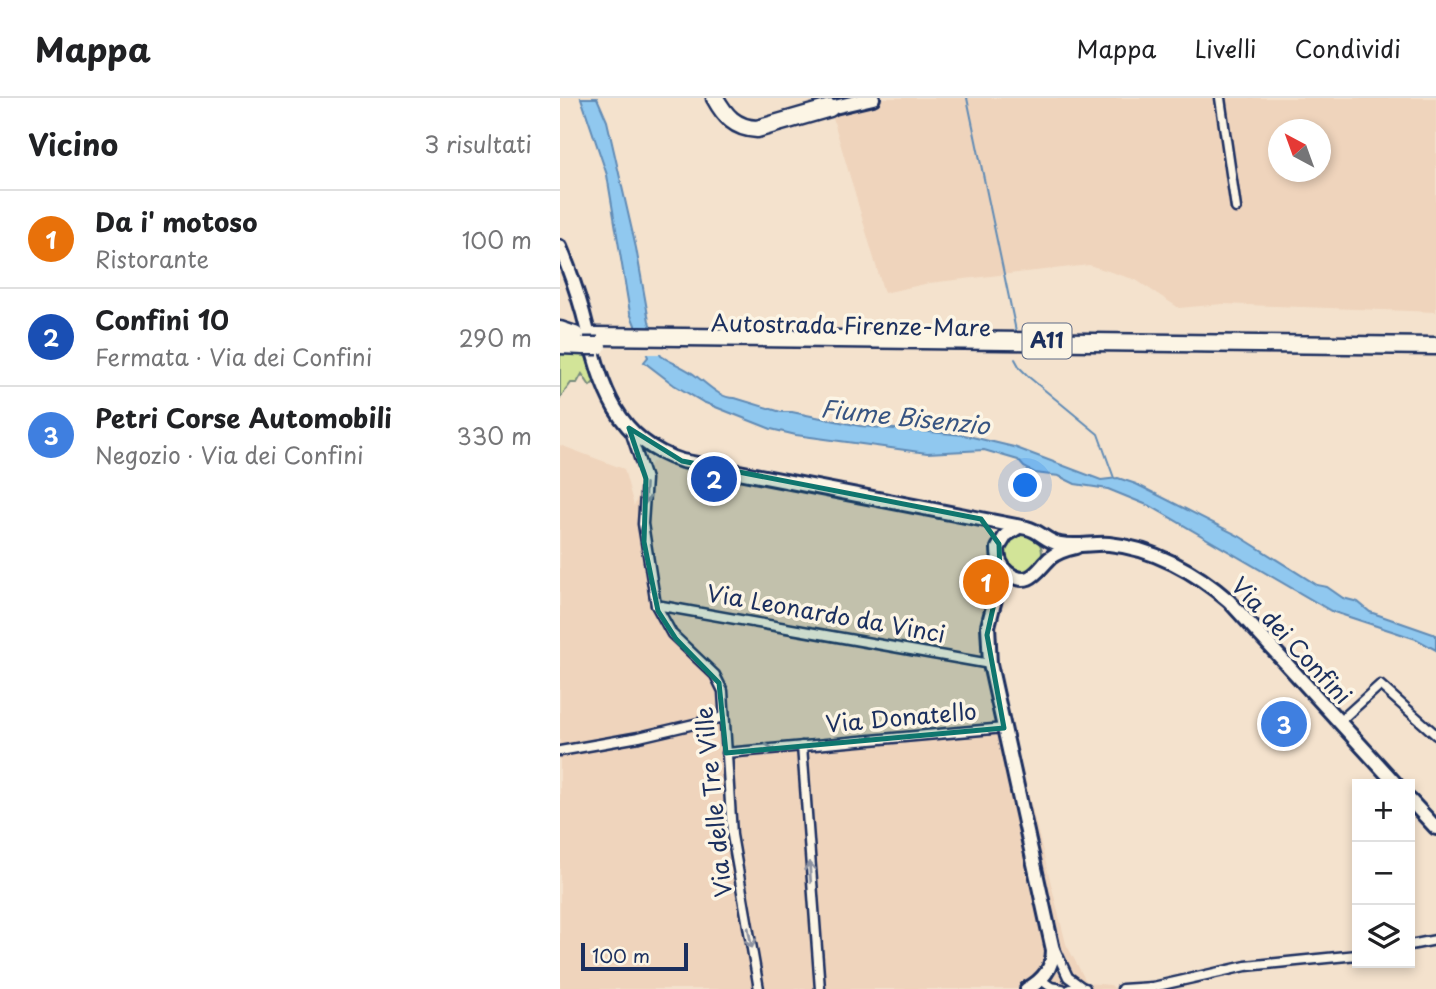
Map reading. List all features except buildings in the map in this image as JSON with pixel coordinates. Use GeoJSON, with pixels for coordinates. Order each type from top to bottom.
{"type":"FeatureCollection","features":[{"type":"Feature","properties":{"kind":"highway"},"geometry":{"type":"LineString","coordinates":[[715,98],[722,112],[735,124],[757,129],[830,108]]}},
{"type":"Feature","properties":{"kind":"highway","name":"Autostrada Firenze-Mare"},"geometry":{"type":"LineString","coordinates":[[560,345],[579,338],[635,341],[1436,346]]}},
{"type":"Feature","properties":{"kind":"highway","name":"Autostrada Firenze-Mare"},"geometry":{"type":"LineString","coordinates":[[660,341],[1436,357]]}},
{"type":"Feature","properties":{"kind":"main road"},"geometry":{"type":"LineString","coordinates":[[830,108],[873,98]]}},
{"type":"Feature","properties":{"kind":"main road","name":"Via dei Confini"},"geometry":{"type":"LineString","coordinates":[[560,247],[581,306],[602,386],[629,428],[658,451],[682,461],[1032,529],[1044,539],[1064,544],[1119,545],[1167,560],[1212,587],[1234,606],[1391,779]]}},
{"type":"Feature","properties":{"kind":"main road"},"geometry":{"type":"LineString","coordinates":[[981,519],[994,530],[1002,565],[1009,573],[1020,578]]}},
{"type":"Feature","properties":{"kind":"main road"},"geometry":{"type":"LineString","coordinates":[[999,544],[1009,532],[1020,527]]}},
{"type":"Feature","properties":{"kind":"main road"},"geometry":{"type":"LineString","coordinates":[[1044,539],[1048,547],[1048,559]]}},
{"type":"Feature","properties":{"kind":"main road","name":"Via dei Confini"},"geometry":{"type":"LineString","coordinates":[[1020,578],[1038,573],[1048,559],[1070,548],[1097,543]]}},
{"type":"Feature","properties":{"kind":"main road"},"geometry":{"type":"LineString","coordinates":[[1002,565],[987,635],[989,664],[1053,954],[1049,968],[1041,980],[1027,989]]}},
{"type":"Feature","properties":{"kind":"main road"},"geometry":{"type":"LineString","coordinates":[[995,598],[1006,586],[1020,578]]}},
{"type":"Feature","properties":{"kind":"main road"},"geometry":{"type":"LineString","coordinates":[[1415,805],[1436,828]]}},
{"type":"Feature","properties":{"kind":"main road"},"geometry":{"type":"LineString","coordinates":[[1041,980],[1039,975],[1052,943]]}},
{"type":"Feature","properties":{"kind":"street"},"geometry":{"type":"LineString","coordinates":[[1220,98],[1236,208]]}},
{"type":"Feature","properties":{"kind":"street","name":"Via delle Tre Ville"},"geometry":{"type":"LineString","coordinates":[[629,428],[646,479],[643,524],[656,605],[676,639],[718,679],[723,694],[732,835],[759,989]]}},
{"type":"Feature","properties":{"kind":"street","name":"Via Leonardo da Vinci"},"geometry":{"type":"LineString","coordinates":[[656,605],[989,664]]}},
{"type":"Feature","properties":{"kind":"street"},"geometry":{"type":"LineString","coordinates":[[1339,722],[1380,685],[1436,735]]}},
{"type":"Feature","properties":{"kind":"street"},"geometry":{"type":"LineString","coordinates":[[560,751],[639,737],[724,717]]}},
{"type":"Feature","properties":{"kind":"street","name":"Via Donatello"},"geometry":{"type":"LineString","coordinates":[[726,753],[1004,728]]}},
{"type":"Feature","properties":{"kind":"street"},"geometry":{"type":"LineString","coordinates":[[802,746],[820,989]]}},
{"type":"Feature","properties":{"kind":"street"},"geometry":{"type":"LineString","coordinates":[[1415,944],[1436,940]]}},
{"type":"Feature","properties":{"kind":"street"},"geometry":{"type":"LineString","coordinates":[[1052,943],[1068,977]]}},
{"type":"Feature","properties":{"kind":"street"},"geometry":{"type":"LineString","coordinates":[[1122,989],[1153,986],[1246,966],[1352,956]]}},
{"type":"Feature","properties":{"kind":"street"},"geometry":{"type":"LineString","coordinates":[[1049,968],[1085,988]]}},
{"type":"Feature","properties":{"kind":"street"},"geometry":{"type":"LineString","coordinates":[[1041,980],[1051,987],[1062,989]]}},
{"type":"Feature","properties":{"kind":"street"},"geometry":{"type":"LineString","coordinates":[[1070,989],[1085,988]]}},
{"type":"Feature","properties":{"kind":"highlighted area"},"geometry":{"type":"Polygon","coordinates":[[[629,428],[682,461],[981,519],[999,544],[1000,577],[987,635],[1004,728],[726,753],[719,683],[676,639],[658,611],[644,542],[646,479],[629,428]]]}},
{"type":"Feature","properties":{"kind":"shaded area"},"geometry":{"type":"Polygon","coordinates":[[[827,98],[1436,98],[1436,312],[1222,304],[1179,308],[1136,280],[1089,265],[929,283],[884,293],[827,98]]]}},
{"type":"Feature","properties":{"kind":"shaded area"},"geometry":{"type":"Polygon","coordinates":[[[560,445],[624,469],[634,506],[651,462],[665,460],[987,527],[993,542],[997,575],[999,617],[995,660],[1066,944],[1087,983],[1111,985],[1115,989],[560,989],[560,445]]]}},
{"type":"Feature","properties":{"kind":"green space"},"geometry":{"type":"Polygon","coordinates":[[[560,353],[585,353],[594,382],[590,386],[582,374],[577,383],[571,383],[560,398],[560,353]]]}},
{"type":"Feature","properties":{"kind":"green space"},"geometry":{"type":"Polygon","coordinates":[[[1023,534],[1037,539],[1042,553],[1037,567],[1023,572],[1009,567],[1004,553],[1009,539],[1023,534]]]}},
{"type":"Feature","properties":{"kind":"water"},"geometry":{"type":"Polygon","coordinates":[[[581,98],[597,98],[607,121],[636,248],[649,321],[661,356],[725,396],[781,412],[860,426],[964,435],[1014,447],[1101,480],[1118,478],[1136,484],[1239,536],[1317,585],[1358,602],[1370,612],[1436,635],[1436,650],[1416,639],[1331,611],[1152,507],[1108,489],[1075,484],[1059,476],[1035,473],[1018,460],[984,450],[927,453],[796,435],[771,429],[703,402],[674,385],[644,362],[648,357],[630,313],[607,175],[581,98]]]}},
{"type":"Feature","properties":{"kind":"pier"},"geometry":{"type":"Polygon","coordinates":[[[631,327],[654,327],[664,354],[643,354],[631,327]]]}},
{"type":"Feature","properties":{"kind":"waterway"},"geometry":{"type":"LineString","coordinates":[[967,98],[1016,331]]}},
{"type":"Feature","properties":{"kind":"waterway"},"geometry":{"type":"LineString","coordinates":[[1015,359],[1030,378],[1098,434],[1114,478]]}},
{"type":"Feature","properties":{"kind":"place","name":"Confini 10"},"geometry":{"type":"Point","coordinates":[714,479]}},
{"type":"Feature","properties":{"kind":"place","name":"Da i' motoso"},"geometry":{"type":"Point","coordinates":[986,582]}},
{"type":"Feature","properties":{"kind":"place","name":"Petri Corse Automobili"},"geometry":{"type":"Point","coordinates":[1284,724]}},
{"type":"Feature","properties":{"kind":"water label","name":"Fiume Bisenzio"},"geometry":{"type":"Point","coordinates":[905,418]}}]}
